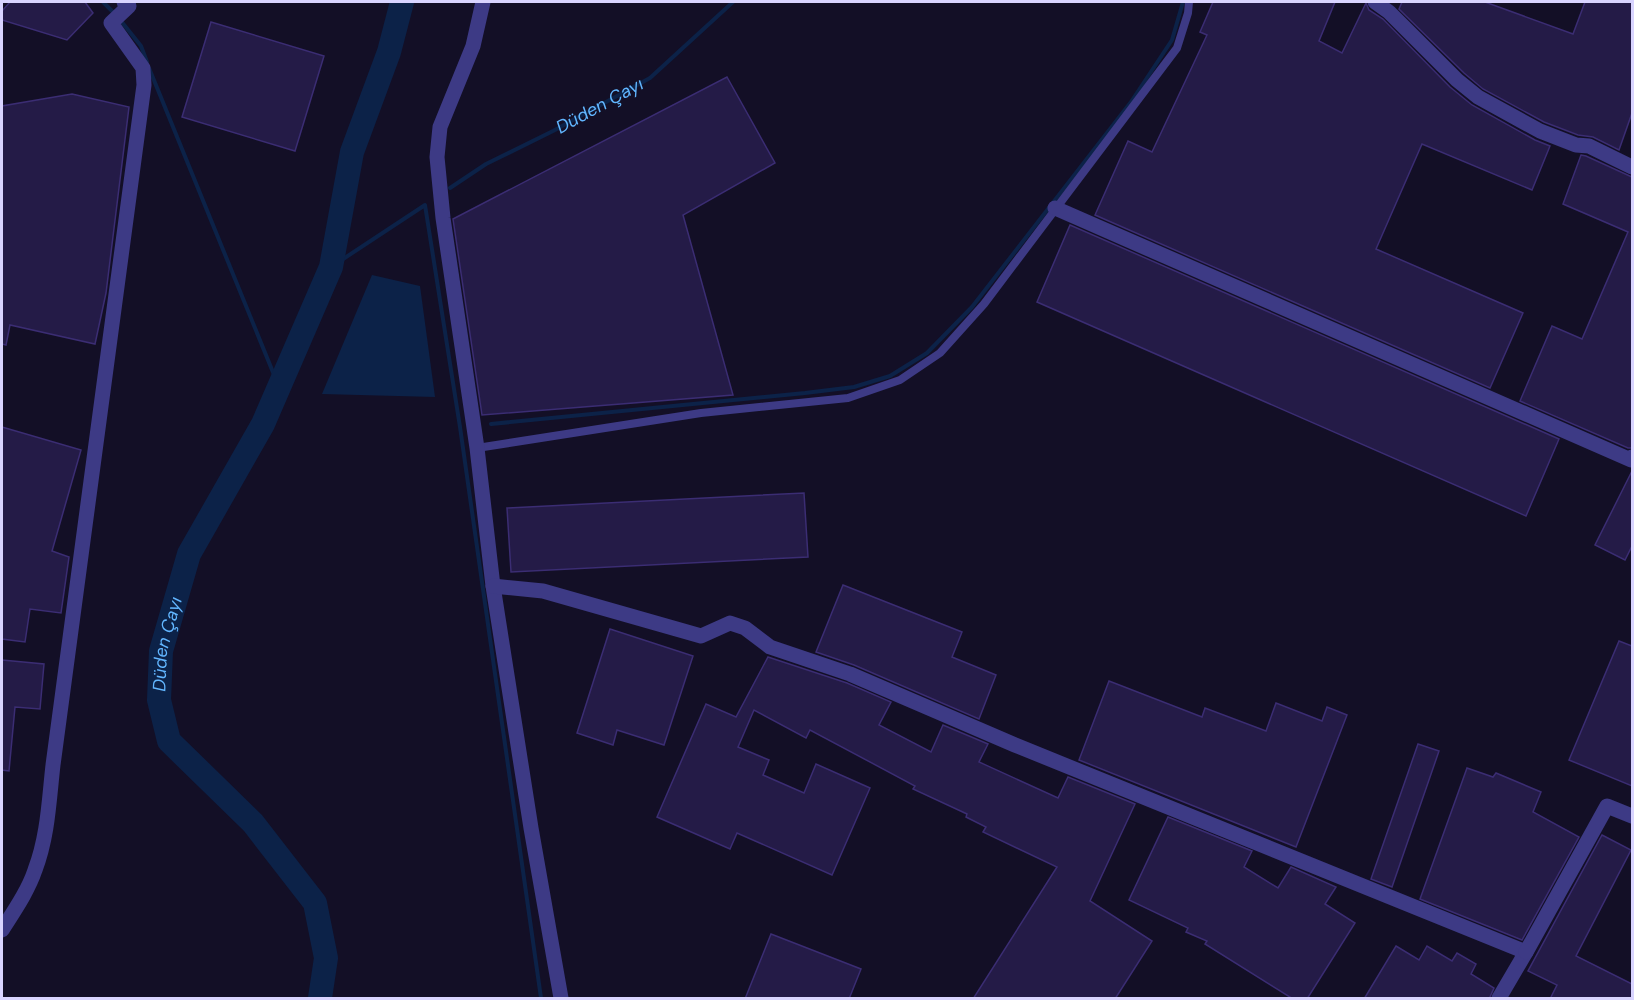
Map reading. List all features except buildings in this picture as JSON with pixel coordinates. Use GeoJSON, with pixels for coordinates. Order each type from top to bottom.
{"type":"FeatureCollection","features":[{"type":"Feature","properties":{"kind":"street"},"geometry":{"type":"LineString","coordinates":[[2,930],[25,893],[35,871],[47,823],[52,765],[124,239],[144,85],[143,68],[111,23],[129,6],[124,2]]}},
{"type":"Feature","properties":{"kind":"street"},"geometry":{"type":"LineString","coordinates":[[483,2],[473,46],[440,127],[437,157],[443,218],[477,448],[493,586],[531,828],[561,999]]}},
{"type":"Feature","properties":{"kind":"street"},"geometry":{"type":"LineString","coordinates":[[1375,2],[1389,12],[1457,80],[1478,97],[1540,131],[1576,146],[1589,146],[1632,167]]}},
{"type":"Feature","properties":{"kind":"street"},"geometry":{"type":"LineString","coordinates":[[1055,208],[1631,460],[1632,458]]}},
{"type":"Feature","properties":{"kind":"street"},"geometry":{"type":"LineString","coordinates":[[493,586],[543,591],[701,636],[730,623],[745,628],[770,646],[850,674],[1015,745],[1526,952]]}},
{"type":"Feature","properties":{"kind":"street"},"geometry":{"type":"LineString","coordinates":[[1499,999],[1607,806],[1632,816]]}},
{"type":"Feature","properties":{"kind":"lane"},"geometry":{"type":"LineString","coordinates":[[477,448],[701,413],[848,398],[900,380],[940,353],[984,304],[1177,48],[1188,13],[1189,2]]}},
{"type":"Feature","properties":{"kind":"water"},"geometry":{"type":"Polygon","coordinates":[[[372,275],[420,286],[435,397],[322,394],[372,275]]]}},
{"type":"Feature","properties":{"kind":"waterway"},"geometry":{"type":"LineString","coordinates":[[103,2],[116,15]]}},
{"type":"Feature","properties":{"kind":"waterway","name":"Düden Çayı"},"geometry":{"type":"LineString","coordinates":[[320,998],[326,958],[315,903],[253,823],[169,741],[159,700],[161,651],[189,554],[263,424],[331,267],[352,152],[389,52],[402,2]]}},
{"type":"Feature","properties":{"kind":"waterway","name":"Düden Çayı"},"geometry":{"type":"LineString","coordinates":[[450,188],[486,164],[553,131],[650,78],[733,2]]}},
{"type":"Feature","properties":{"kind":"waterway"},"geometry":{"type":"LineString","coordinates":[[491,424],[805,393],[854,387],[890,376],[927,353],[972,307],[1131,102],[1172,40],[1183,2]]}},
{"type":"Feature","properties":{"kind":"waterway"},"geometry":{"type":"LineString","coordinates":[[121,21],[141,46],[147,62]]}},
{"type":"Feature","properties":{"kind":"waterway"},"geometry":{"type":"LineString","coordinates":[[149,68],[279,387]]}},
{"type":"Feature","properties":{"kind":"waterway"},"geometry":{"type":"LineString","coordinates":[[331,267],[425,205],[460,427],[541,998]]}}]}
